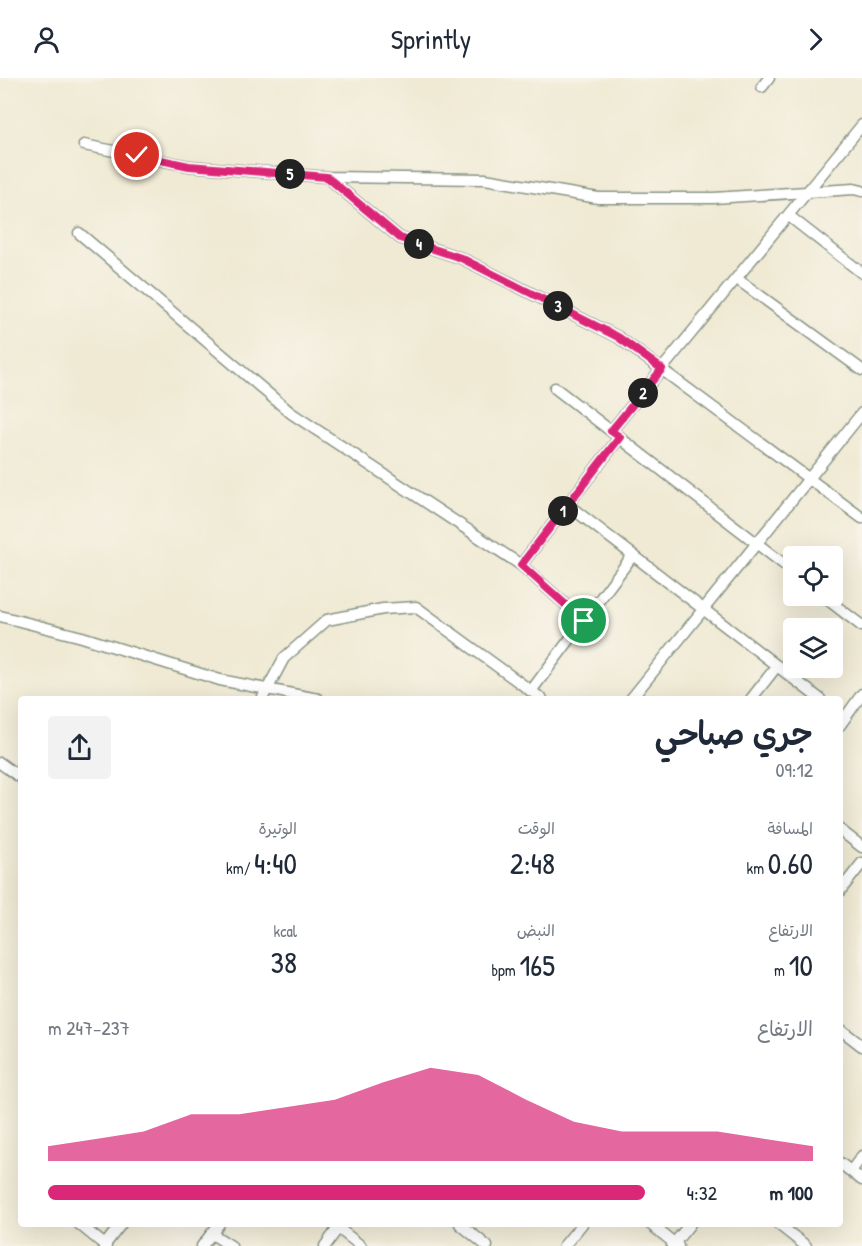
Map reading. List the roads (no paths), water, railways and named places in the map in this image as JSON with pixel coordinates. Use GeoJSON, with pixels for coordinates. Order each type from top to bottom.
{"type":"FeatureCollection","features":[{"type":"Feature","properties":{"kind":"street"},"geometry":{"type":"LineString","coordinates":[[521,565],[568,505],[662,369],[862,125]]}},
{"type":"Feature","properties":{"kind":"street"},"geometry":{"type":"LineString","coordinates":[[84,145],[189,166],[327,177],[485,179],[598,198],[714,198],[854,189],[862,191]]}},
{"type":"Feature","properties":{"kind":"street"},"geometry":{"type":"LineString","coordinates":[[327,177],[400,238],[461,258],[618,337],[862,518]]}},
{"type":"Feature","properties":{"kind":"street"},"geometry":{"type":"LineString","coordinates":[[789,216],[862,273]]}},
{"type":"Feature","properties":{"kind":"street"},"geometry":{"type":"LineString","coordinates":[[79,233],[291,413],[521,565],[584,621]]}},
{"type":"Feature","properties":{"kind":"street"},"geometry":{"type":"LineString","coordinates":[[737,279],[862,370]]}},
{"type":"Feature","properties":{"kind":"street"},"geometry":{"type":"LineString","coordinates":[[555,388],[783,563]]}},
{"type":"Feature","properties":{"kind":"street"},"geometry":{"type":"LineString","coordinates":[[633,696],[862,412]]}},
{"type":"Feature","properties":{"kind":"street"},"geometry":{"type":"LineString","coordinates":[[568,505],[816,696]]}},
{"type":"Feature","properties":{"kind":"street"},"geometry":{"type":"LineString","coordinates":[[531,691],[633,555]]}},
{"type":"Feature","properties":{"kind":"street"},"geometry":{"type":"LineString","coordinates":[[836,606],[862,626]]}},
{"type":"Feature","properties":{"kind":"street"},"geometry":{"type":"LineString","coordinates":[[264,694],[285,658],[327,620],[383,609],[416,607],[538,696]]}},
{"type":"Feature","properties":{"kind":"street"},"geometry":{"type":"LineString","coordinates":[[0,616],[82,637],[264,694],[286,696]]}},
{"type":"Feature","properties":{"kind":"street"},"geometry":{"type":"LineString","coordinates":[[753,696],[777,666]]}},
{"type":"Feature","properties":{"kind":"street"},"geometry":{"type":"LineString","coordinates":[[843,718],[862,694]]}},
{"type":"Feature","properties":{"kind":"street"},"geometry":{"type":"LineString","coordinates":[[0,764],[18,776]]}},
{"type":"Feature","properties":{"kind":"street"},"geometry":{"type":"LineString","coordinates":[[843,832],[862,847]]}},
{"type":"Feature","properties":{"kind":"street"},"geometry":{"type":"LineString","coordinates":[[843,887],[862,863]]}},
{"type":"Feature","properties":{"kind":"street"},"geometry":{"type":"LineString","coordinates":[[843,1031],[862,1046]]}},
{"type":"Feature","properties":{"kind":"street"},"geometry":{"type":"LineString","coordinates":[[850,1171],[862,1156]]}},
{"type":"Feature","properties":{"kind":"street"},"geometry":{"type":"LineString","coordinates":[[843,1165],[862,1180]]}},
{"type":"Feature","properties":{"kind":"street"},"geometry":{"type":"LineString","coordinates":[[83,1227],[105,1246],[119,1227]]}},
{"type":"Feature","properties":{"kind":"street"},"geometry":{"type":"LineString","coordinates":[[202,1246],[217,1227]]}},
{"type":"Feature","properties":{"kind":"street"},"geometry":{"type":"LineString","coordinates":[[325,1246],[336,1227]]}},
{"type":"Feature","properties":{"kind":"street"},"geometry":{"type":"LineString","coordinates":[[339,1227],[361,1246]]}},
{"type":"Feature","properties":{"kind":"street"},"geometry":{"type":"LineString","coordinates":[[464,1227],[488,1246]]}},
{"type":"Feature","properties":{"kind":"street"},"geometry":{"type":"LineString","coordinates":[[564,1246],[580,1227]]}},
{"type":"Feature","properties":{"kind":"street"},"geometry":{"type":"LineString","coordinates":[[654,1227],[675,1245],[688,1227]]}},
{"type":"Feature","properties":{"kind":"street"},"geometry":{"type":"LineString","coordinates":[[782,1227],[806,1246]]}},
{"type":"Feature","properties":{"kind":"street"},"geometry":{"type":"LineString","coordinates":[[212,1234],[231,1246]]}}]}
